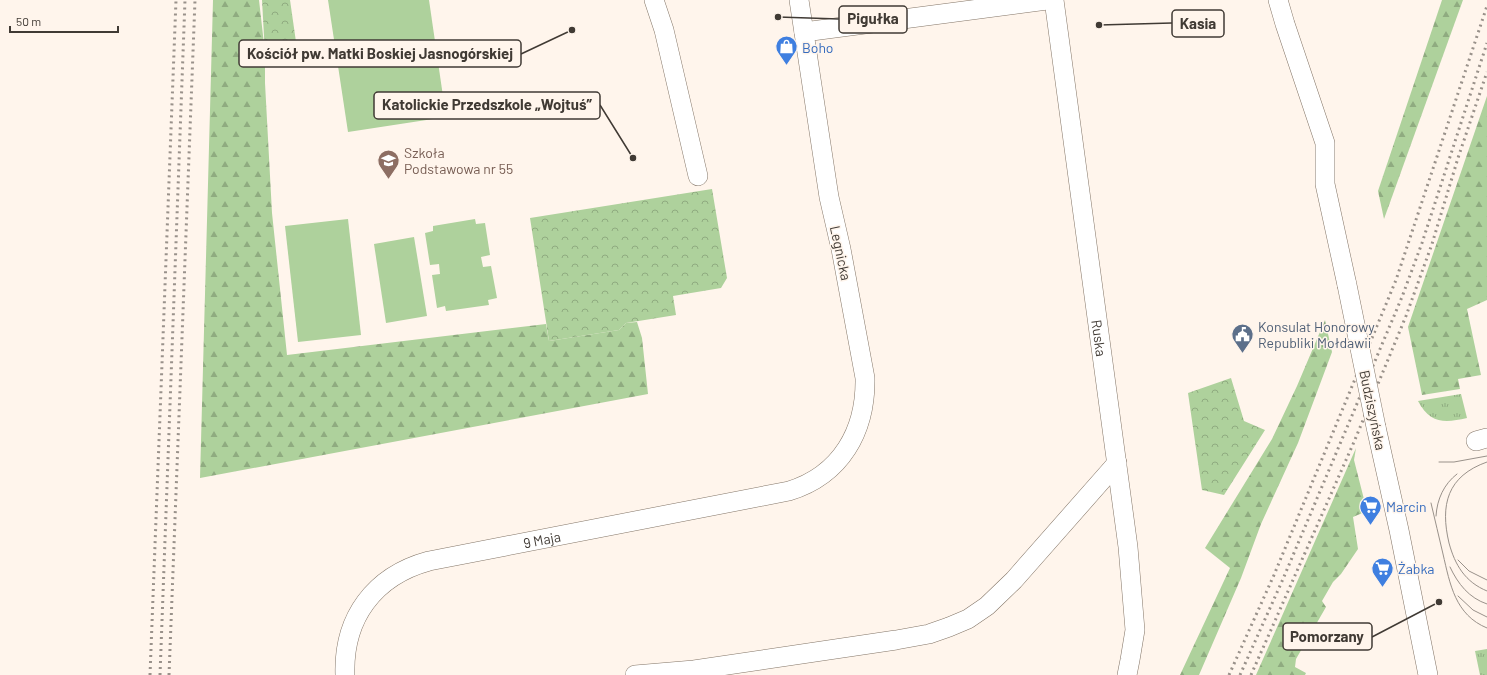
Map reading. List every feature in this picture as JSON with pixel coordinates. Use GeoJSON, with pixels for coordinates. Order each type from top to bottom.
{"type":"FeatureCollection","features":[{"type":"Feature","properties":{"kind":"street"},"geometry":{"type":"LineString","coordinates":[[654,0],[664,30],[698,176]]}},
{"type":"Feature","properties":{"kind":"street","name":"Legnicka"},"geometry":{"type":"LineString","coordinates":[[799,0],[829,197],[841,249],[863,364],[865,386],[862,415],[858,429],[850,443],[841,457],[833,465],[818,478],[806,485]]}},
{"type":"Feature","properties":{"kind":"street"},"geometry":{"type":"LineString","coordinates":[[804,32],[1047,0]]}},
{"type":"Feature","properties":{"kind":"street","name":"Ruska"},"geometry":{"type":"LineString","coordinates":[[1054,0],[1128,547],[1134,617],[1133,644],[1127,675]]}},
{"type":"Feature","properties":{"kind":"street","name":"Budziszyńska"},"geometry":{"type":"LineString","coordinates":[[1278,0],[1325,144],[1325,184],[1428,675]]}},
{"type":"Feature","properties":{"kind":"street"},"geometry":{"type":"LineString","coordinates":[[635,675],[695,673],[902,639],[940,631],[968,619],[987,606],[1007,588],[1117,463]]}},
{"type":"Feature","properties":{"kind":"street","name":"9 Maja"},"geometry":{"type":"LineString","coordinates":[[345,675],[345,658],[349,636],[352,626],[362,607],[381,584],[411,566],[452,556],[784,492],[806,485]]}},
{"type":"Feature","properties":{"kind":"green space"},"geometry":{"type":"Polygon","coordinates":[[[213,0],[259,0],[265,53],[265,83],[272,213],[287,355],[546,324],[549,341],[619,330],[626,323],[637,322],[642,338],[648,394],[200,478],[213,0]]]}},
{"type":"Feature","properties":{"kind":"green space"},"geometry":{"type":"Polygon","coordinates":[[[262,0],[290,0],[297,49],[265,54],[262,0]]]}},
{"type":"Feature","properties":{"kind":"green space"},"geometry":{"type":"Polygon","coordinates":[[[328,0],[429,0],[446,117],[348,132],[328,0]]]}},
{"type":"Feature","properties":{"kind":"green space"},"geometry":{"type":"Polygon","coordinates":[[[1442,0],[1463,0],[1384,219],[1378,191],[1442,0]]]}},
{"type":"Feature","properties":{"kind":"green space"},"geometry":{"type":"Polygon","coordinates":[[[1487,96],[1487,300],[1467,309],[1481,375],[1458,379],[1460,389],[1422,395],[1408,327],[1487,96]]]}},
{"type":"Feature","properties":{"kind":"green space"},"geometry":{"type":"Polygon","coordinates":[[[712,189],[727,278],[721,288],[673,296],[676,315],[626,323],[619,330],[549,341],[530,218],[712,189]]]}},
{"type":"Feature","properties":{"kind":"green space"},"geometry":{"type":"Polygon","coordinates":[[[348,219],[361,335],[298,342],[285,226],[348,219]]]}},
{"type":"Feature","properties":{"kind":"green space"},"geometry":{"type":"Polygon","coordinates":[[[475,219],[476,224],[485,223],[490,255],[481,257],[483,267],[491,266],[497,298],[488,300],[489,305],[446,311],[445,306],[437,308],[432,275],[440,274],[439,264],[430,265],[425,233],[433,231],[433,226],[475,219]]]}},
{"type":"Feature","properties":{"kind":"green space"},"geometry":{"type":"Polygon","coordinates":[[[414,237],[427,316],[386,323],[374,244],[414,237]]]}},
{"type":"Feature","properties":{"kind":"green space"},"geometry":{"type":"Polygon","coordinates":[[[1325,320],[1332,352],[1298,443],[1261,524],[1241,578],[1199,675],[1180,675],[1230,568],[1205,548],[1272,439],[1297,386],[1325,320]]]}},
{"type":"Feature","properties":{"kind":"green space"},"geometry":{"type":"Polygon","coordinates":[[[1231,378],[1244,421],[1265,430],[1224,495],[1202,490],[1188,393],[1231,378]]]}},
{"type":"Feature","properties":{"kind":"green space"},"geometry":{"type":"Polygon","coordinates":[[[1461,394],[1467,418],[1459,420],[1445,421],[1433,418],[1423,409],[1418,401],[1461,394]]]}},
{"type":"Feature","properties":{"kind":"green space"},"geometry":{"type":"Polygon","coordinates":[[[1356,448],[1354,460],[1367,511],[1353,517],[1358,549],[1341,574],[1333,582],[1322,601],[1326,607],[1296,659],[1295,667],[1306,673],[1305,675],[1256,675],[1356,448]]]}},
{"type":"Feature","properties":{"kind":"green space"},"geometry":{"type":"Polygon","coordinates":[[[1487,649],[1487,675],[1480,675],[1475,651],[1487,649]]]}},
{"type":"Feature","properties":{"kind":"tram line"},"geometry":{"type":"LineString","coordinates":[[1439,462],[1454,462],[1487,456]]}},
{"type":"Feature","properties":{"kind":"tram line"},"geometry":{"type":"LineString","coordinates":[[1487,462],[1463,475],[1455,484],[1447,504],[1446,516],[1446,529],[1454,559],[1467,578],[1487,591]]}},
{"type":"Feature","properties":{"kind":"tram line"},"geometry":{"type":"LineString","coordinates":[[1436,516],[1442,492],[1448,482],[1457,474]]}},
{"type":"Feature","properties":{"kind":"tram line"},"geometry":{"type":"LineString","coordinates":[[1431,503],[1448,576],[1456,597],[1461,607],[1468,615],[1476,622],[1487,628]]}},
{"type":"Feature","properties":{"kind":"tram line"},"geometry":{"type":"LineString","coordinates":[[1458,560],[1469,571],[1487,580]]}},
{"type":"Feature","properties":{"kind":"tram line"},"geometry":{"type":"LineString","coordinates":[[1450,567],[1460,585],[1469,594],[1487,604]]}},
{"type":"Feature","properties":{"kind":"tram line"},"geometry":{"type":"LineString","coordinates":[[1458,596],[1473,610],[1487,617]]}},
{"type":"Feature","properties":{"kind":"railway"},"geometry":{"type":"LineString","coordinates":[[150,675],[176,0]]}},
{"type":"Feature","properties":{"kind":"railway"},"geometry":{"type":"LineString","coordinates":[[160,675],[185,0]]}},
{"type":"Feature","properties":{"kind":"railway"},"geometry":{"type":"LineString","coordinates":[[169,675],[195,0]]}},
{"type":"Feature","properties":{"kind":"railway"},"geometry":{"type":"LineString","coordinates":[[1229,675],[1274,575],[1396,280],[1487,6]]}},
{"type":"Feature","properties":{"kind":"railway"},"geometry":{"type":"LineString","coordinates":[[1240,675],[1283,579],[1402,297],[1422,243],[1487,43]]}},
{"type":"Feature","properties":{"kind":"railway"},"geometry":{"type":"LineString","coordinates":[[1251,675],[1354,442],[1406,316],[1432,244],[1458,158],[1487,72]]}},
{"type":"Feature","properties":{"kind":"place","name":"Pigułka"},"geometry":{"type":"Point","coordinates":[778,17]}},
{"type":"Feature","properties":{"kind":"place","name":"Kasia"},"geometry":{"type":"Point","coordinates":[1099,25]}},
{"type":"Feature","properties":{"kind":"place","name":"Kościół pw. Matki Boskiej Jasnogórskiej"},"geometry":{"type":"Point","coordinates":[572,30]}},
{"type":"Feature","properties":{"kind":"place","name":"Boho"},"geometry":{"type":"Point","coordinates":[787,66]}},
{"type":"Feature","properties":{"kind":"place","name":"Katolickie Przedszkole „Wojtuś”"},"geometry":{"type":"Point","coordinates":[633,158]}},
{"type":"Feature","properties":{"kind":"place","name":"Szkoła Podstawowa nr 55"},"geometry":{"type":"Point","coordinates":[389,180]}},
{"type":"Feature","properties":{"kind":"place","name":"Konsulat Honorowy Republiki Mołdawii"},"geometry":{"type":"Point","coordinates":[1242,354]}},
{"type":"Feature","properties":{"kind":"place","name":"Marcin"},"geometry":{"type":"Point","coordinates":[1370,526]}},
{"type":"Feature","properties":{"kind":"place","name":"Żabka"},"geometry":{"type":"Point","coordinates":[1382,588]}},
{"type":"Feature","properties":{"kind":"place","name":"Pomorzany"},"geometry":{"type":"Point","coordinates":[1439,602]}}]}
